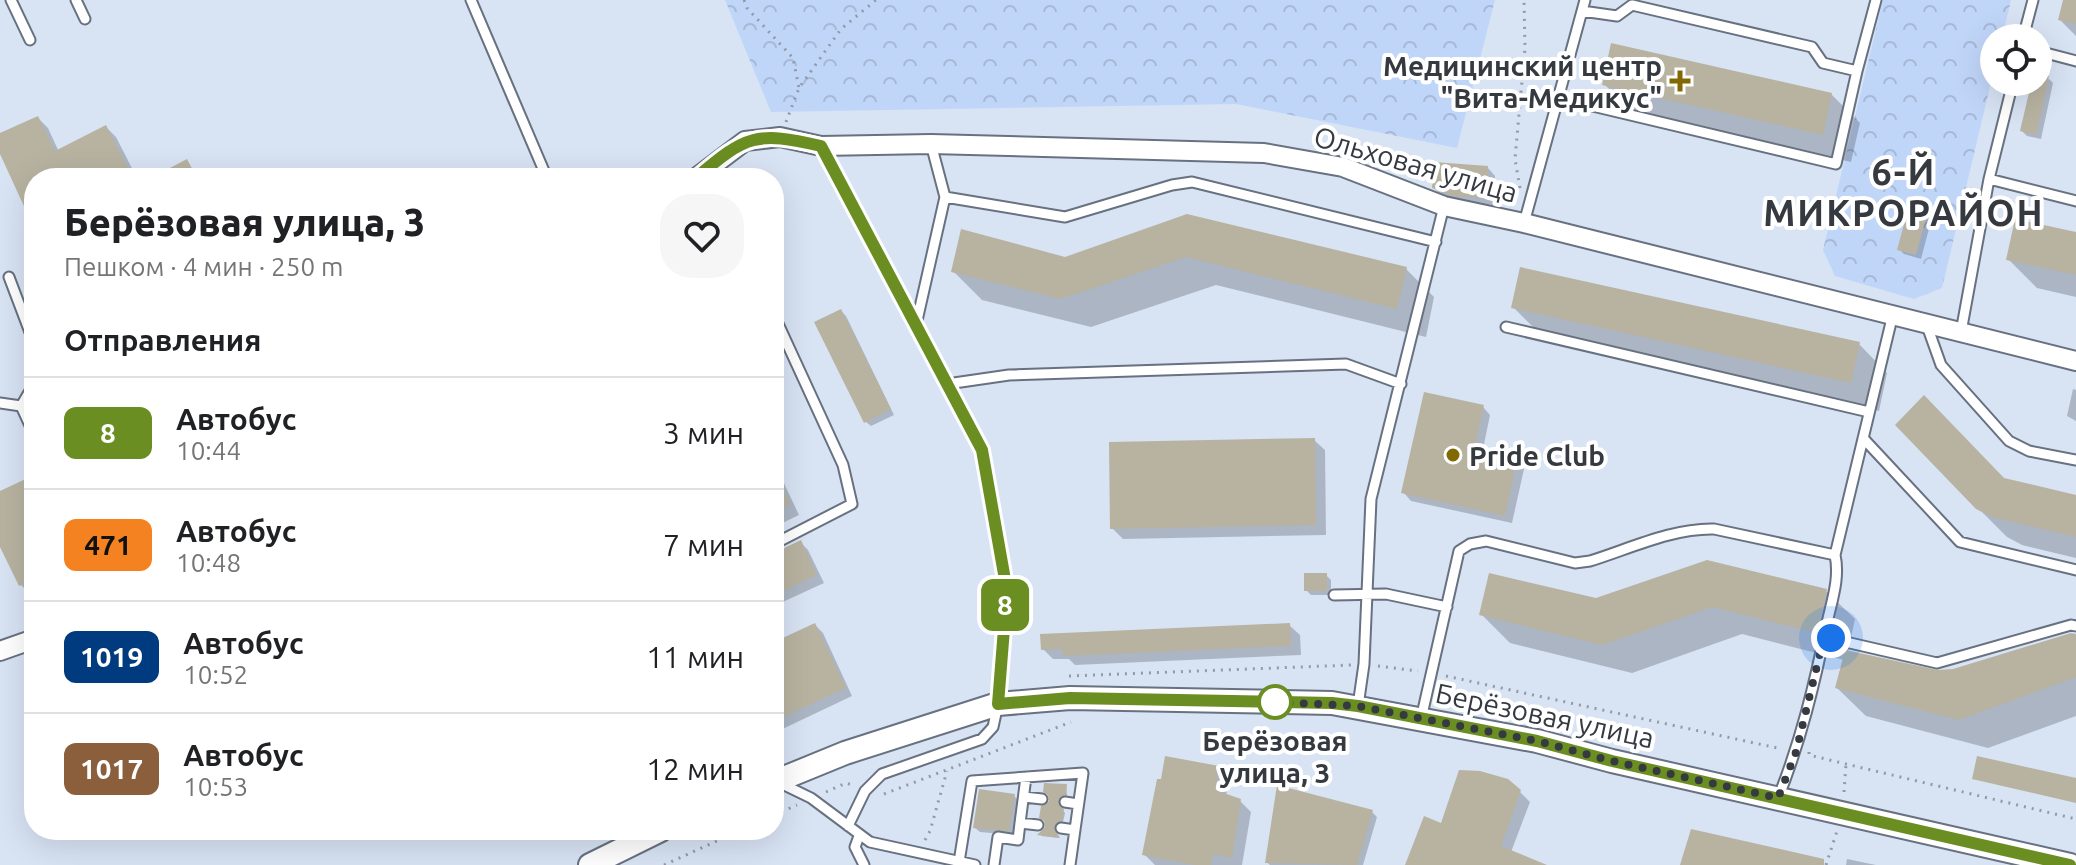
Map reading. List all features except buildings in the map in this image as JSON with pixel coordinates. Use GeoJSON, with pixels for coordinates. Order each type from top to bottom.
{"type":"FeatureCollection","features":[{"type":"Feature","properties":{"kind":"street","name":"Ольховая улица"},"geometry":{"type":"LineString","coordinates":[[780,137],[821,146],[931,144],[1264,153],[1343,167],[1444,206],[1524,223],[2076,361]]}},
{"type":"Feature","properties":{"kind":"street"},"geometry":{"type":"LineString","coordinates":[[709,168],[745,141],[780,137]]}},
{"type":"Feature","properties":{"kind":"street"},"geometry":{"type":"LineString","coordinates":[[0,651],[24,643]]}},
{"type":"Feature","properties":{"kind":"street","name":"Берёзовая улица"},"geometry":{"type":"LineString","coordinates":[[784,777],[845,753],[998,704],[1070,698],[1332,703],[1537,741],[1612,761],[2070,865]]}},
{"type":"Feature","properties":{"kind":"street"},"geometry":{"type":"LineString","coordinates":[[590,865],[641,840]]}},
{"type":"Feature","properties":{"kind":"lane"},"geometry":{"type":"LineString","coordinates":[[11,0],[30,40]]}},
{"type":"Feature","properties":{"kind":"lane"},"geometry":{"type":"LineString","coordinates":[[76,0],[85,19]]}},
{"type":"Feature","properties":{"kind":"lane"},"geometry":{"type":"LineString","coordinates":[[471,0],[543,168]]}},
{"type":"Feature","properties":{"kind":"lane"},"geometry":{"type":"LineString","coordinates":[[1524,223],[1585,0]]}},
{"type":"Feature","properties":{"kind":"lane"},"geometry":{"type":"LineString","coordinates":[[1559,98],[1836,164],[1876,0]]}},
{"type":"Feature","properties":{"kind":"lane"},"geometry":{"type":"LineString","coordinates":[[2027,24],[2033,0]]}},
{"type":"Feature","properties":{"kind":"lane"},"geometry":{"type":"LineString","coordinates":[[1582,11],[1617,16],[1632,5],[1812,47],[1823,63],[1857,71]]}},
{"type":"Feature","properties":{"kind":"lane"},"geometry":{"type":"LineString","coordinates":[[2052,55],[2076,61]]}},
{"type":"Feature","properties":{"kind":"lane"},"geometry":{"type":"LineString","coordinates":[[1961,332],[1989,179],[2010,96]]}},
{"type":"Feature","properties":{"kind":"lane"},"geometry":{"type":"LineString","coordinates":[[916,325],[945,197],[931,144]]}},
{"type":"Feature","properties":{"kind":"lane"},"geometry":{"type":"LineString","coordinates":[[821,146],[982,450],[1007,591],[998,704],[993,727],[982,739],[882,774],[867,786],[848,826]]}},
{"type":"Feature","properties":{"kind":"lane"},"geometry":{"type":"LineString","coordinates":[[1989,179],[2076,201]]}},
{"type":"Feature","properties":{"kind":"lane"},"geometry":{"type":"LineString","coordinates":[[945,197],[1065,217],[1172,185],[1192,182],[1436,242]]}},
{"type":"Feature","properties":{"kind":"lane"},"geometry":{"type":"LineString","coordinates":[[1358,706],[1364,664],[1371,499],[1444,206]]}},
{"type":"Feature","properties":{"kind":"lane"},"geometry":{"type":"LineString","coordinates":[[9,277],[24,317]]}},
{"type":"Feature","properties":{"kind":"lane"},"geometry":{"type":"LineString","coordinates":[[1778,798],[1796,752],[1824,637],[1839,571],[1835,555],[1893,314]]}},
{"type":"Feature","properties":{"kind":"lane"},"geometry":{"type":"LineString","coordinates":[[1926,323],[1941,365],[2009,441],[2029,451],[2076,460]]}},
{"type":"Feature","properties":{"kind":"lane"},"geometry":{"type":"LineString","coordinates":[[1506,327],[1869,412]]}},
{"type":"Feature","properties":{"kind":"lane"},"geometry":{"type":"LineString","coordinates":[[784,337],[843,465],[852,504],[784,539]]}},
{"type":"Feature","properties":{"kind":"lane"},"geometry":{"type":"LineString","coordinates":[[947,384],[1009,375],[1346,364],[1401,384]]}},
{"type":"Feature","properties":{"kind":"lane"},"geometry":{"type":"LineString","coordinates":[[21,406],[24,401]]}},
{"type":"Feature","properties":{"kind":"lane"},"geometry":{"type":"LineString","coordinates":[[0,403],[24,405]]}},
{"type":"Feature","properties":{"kind":"lane"},"geometry":{"type":"LineString","coordinates":[[21,406],[24,412]]}},
{"type":"Feature","properties":{"kind":"lane"},"geometry":{"type":"LineString","coordinates":[[1863,438],[1960,542],[2076,570]]}},
{"type":"Feature","properties":{"kind":"lane"},"geometry":{"type":"LineString","coordinates":[[1421,719],[1459,551],[1470,544],[1486,541],[1575,563],[1678,533],[1714,529],[1835,555]]}},
{"type":"Feature","properties":{"kind":"lane"},"geometry":{"type":"LineString","coordinates":[[1334,595],[1386,594],[1447,607]]}},
{"type":"Feature","properties":{"kind":"lane"},"geometry":{"type":"LineString","coordinates":[[1824,637],[1937,663],[2076,626]]}},
{"type":"Feature","properties":{"kind":"lane"},"geometry":{"type":"LineString","coordinates":[[959,862],[972,781],[1083,773],[1070,865]]}},
{"type":"Feature","properties":{"kind":"lane"},"geometry":{"type":"LineString","coordinates":[[994,865],[998,837],[1018,840],[1026,777]]}},
{"type":"Feature","properties":{"kind":"lane"},"geometry":{"type":"LineString","coordinates":[[784,785],[811,798],[870,842],[975,865]]}},
{"type":"Feature","properties":{"kind":"lane"},"geometry":{"type":"LineString","coordinates":[[1024,797],[1042,799]]}},
{"type":"Feature","properties":{"kind":"lane"},"geometry":{"type":"LineString","coordinates":[[1065,802],[1078,804]]}},
{"type":"Feature","properties":{"kind":"lane"},"geometry":{"type":"LineString","coordinates":[[1020,823],[1038,825]]}},
{"type":"Feature","properties":{"kind":"lane"},"geometry":{"type":"LineString","coordinates":[[1061,828],[1075,830]]}},
{"type":"Feature","properties":{"kind":"lane"},"geometry":{"type":"LineString","coordinates":[[859,836],[855,847],[864,865]]}},
{"type":"Feature","properties":{"kind":"path"},"geometry":{"type":"LineString","coordinates":[[744,0],[747,8],[793,58],[799,88]]}},
{"type":"Feature","properties":{"kind":"path"},"geometry":{"type":"LineString","coordinates":[[780,137],[799,88],[841,29],[876,0]]}},
{"type":"Feature","properties":{"kind":"path"},"geometry":{"type":"LineString","coordinates":[[1524,0],[1525,48],[1515,159],[1524,223]]}},
{"type":"Feature","properties":{"kind":"path"},"geometry":{"type":"LineString","coordinates":[[1069,676],[1364,664],[1433,673],[1796,752],[2076,819]]}},
{"type":"Feature","properties":{"kind":"path"},"geometry":{"type":"LineString","coordinates":[[1809,755],[1810,744]]}},
{"type":"Feature","properties":{"kind":"path"},"geometry":{"type":"LineString","coordinates":[[917,854],[930,831],[947,771]]}},
{"type":"Feature","properties":{"kind":"path"},"geometry":{"type":"LineString","coordinates":[[664,865],[719,840]]}},
{"type":"Feature","properties":{"kind":"green space"},"geometry":{"type":"Polygon","coordinates":[[[725,0],[1495,0],[1457,148],[1236,104],[771,112],[725,0]]]}},
{"type":"Feature","properties":{"kind":"green space"},"geometry":{"type":"Polygon","coordinates":[[[1883,0],[2011,0],[2005,24],[1980,24],[1980,96],[1988,96],[1942,288],[1914,299],[1835,276],[1823,250],[1883,0]]]}},
{"type":"Feature","properties":{"kind":"bus line","name":"8"},"geometry":{"type":"LineString","coordinates":[[708,168],[745,141],[780,137],[821,146],[982,450],[1007,591],[998,704],[1070,698],[1358,706],[1537,741],[1612,761],[2070,865]]}},
{"type":"Feature","properties":{"kind":"place","name":"Медицинский центр \"Вита-Медикус\""},"geometry":{"type":"Point","coordinates":[1680,81]}},
{"type":"Feature","properties":{"kind":"place","name":"Pride Club"},"geometry":{"type":"Point","coordinates":[1453,455]}},
{"type":"Feature","properties":{"kind":"place","name":"Берёзовая улица, 3"},"geometry":{"type":"Point","coordinates":[1275,702]}},
{"type":"Feature","properties":{"kind":"district","name":"6-Й МИКРОРАЙОН"},"geometry":{"type":"Point","coordinates":[1904,192]}},
{"type":"Feature","properties":{"kind":"route"},"geometry":{"type":"LineString","coordinates":[[1275,702],[1358,706],[1537,741],[1778,798],[1796,752],[1824,637],[1831,638]]}}]}
